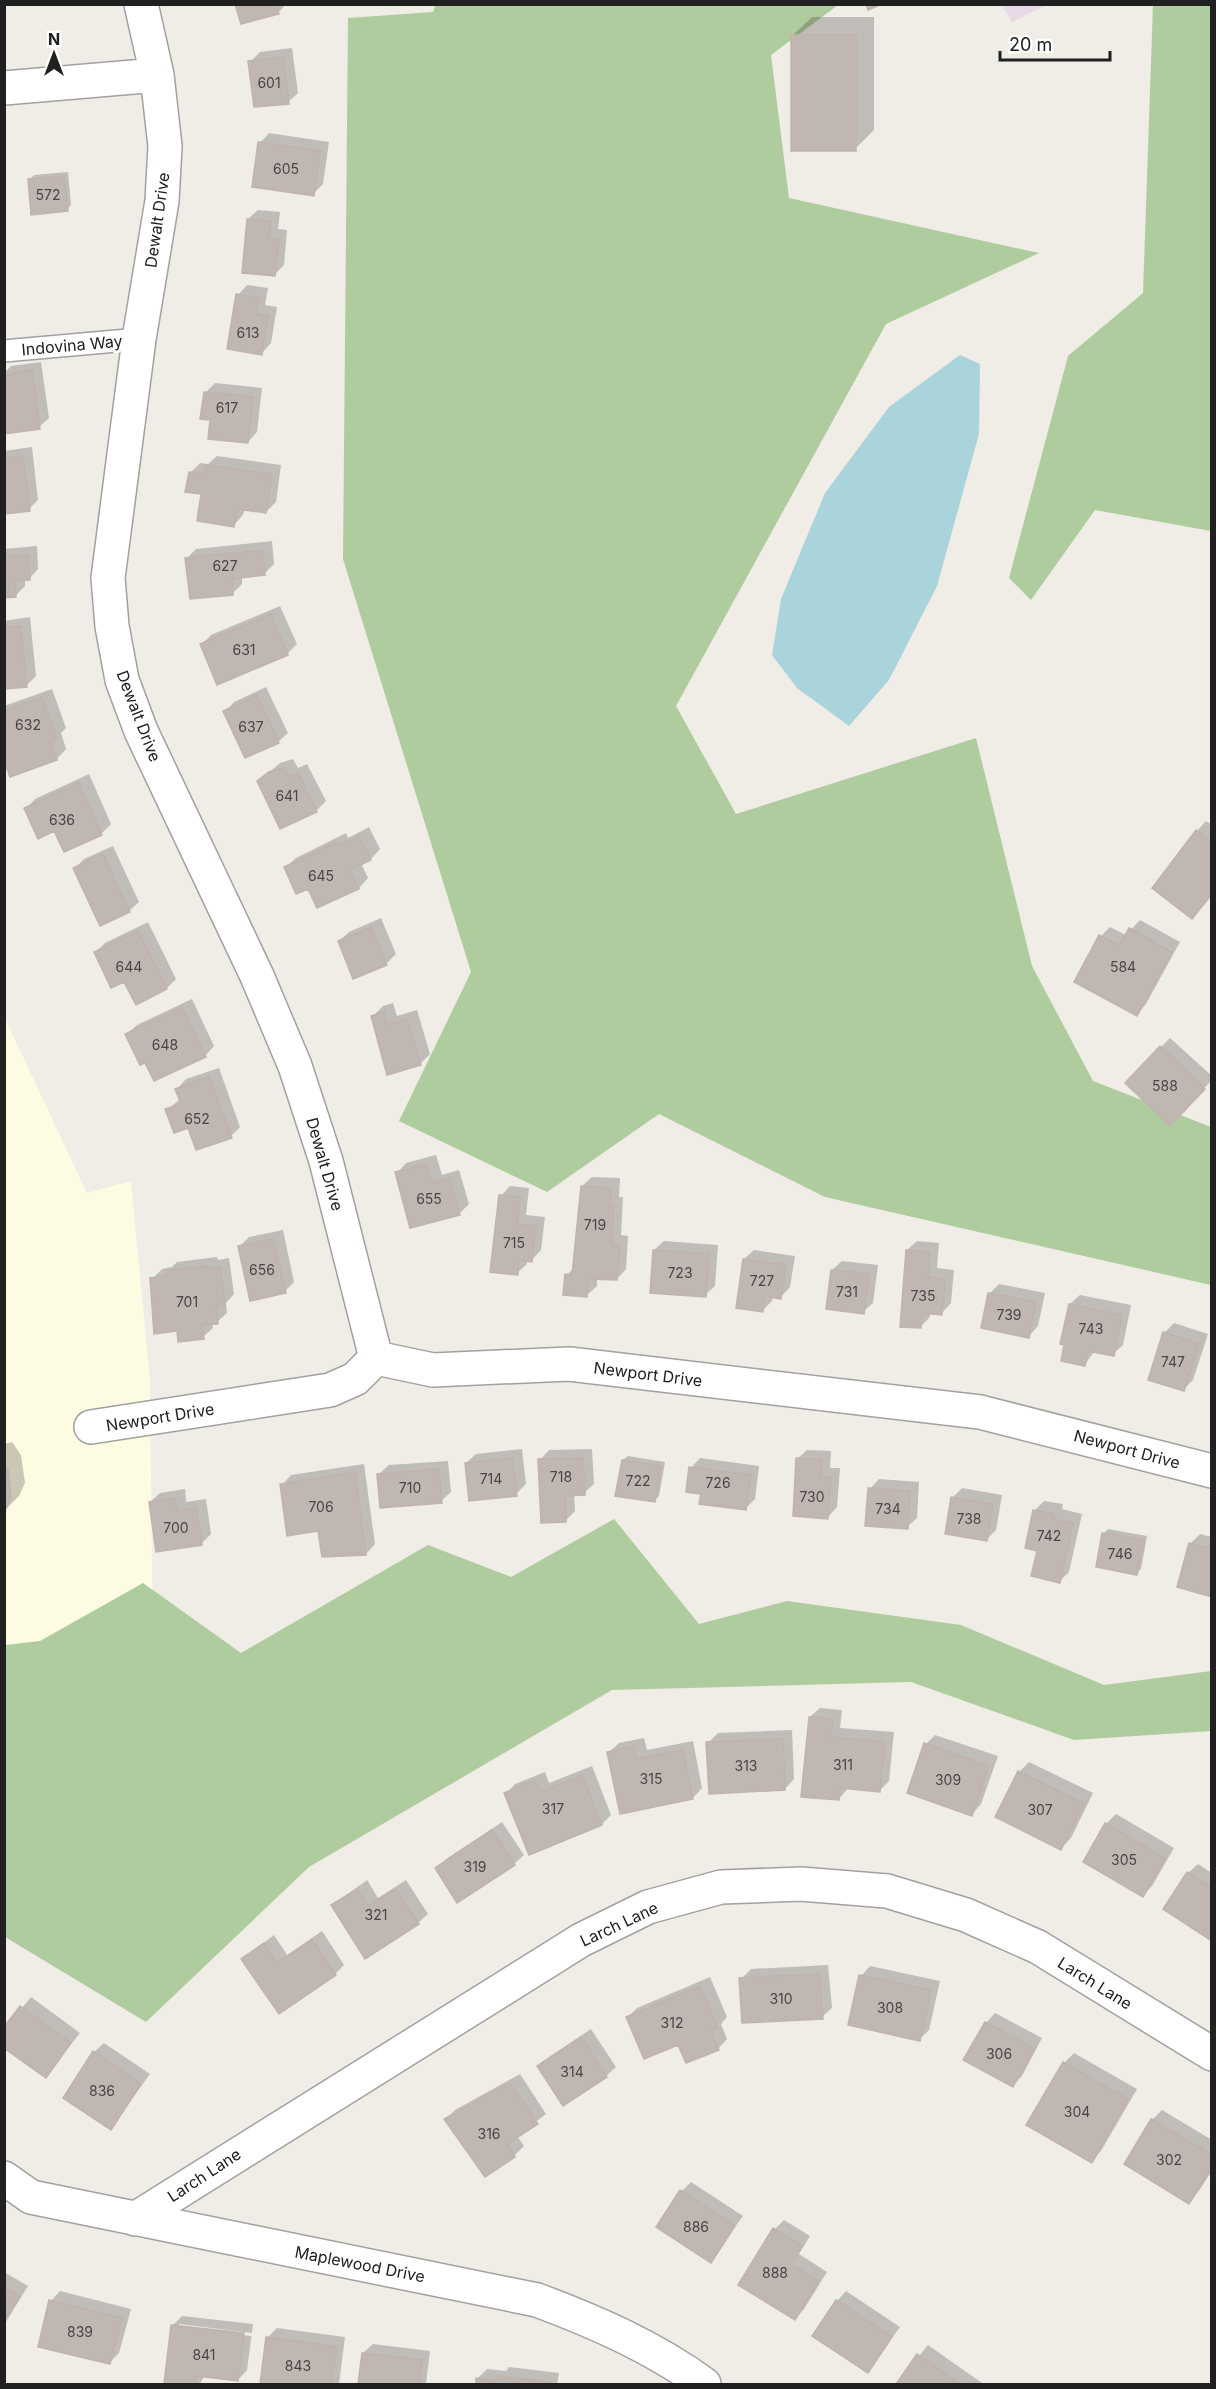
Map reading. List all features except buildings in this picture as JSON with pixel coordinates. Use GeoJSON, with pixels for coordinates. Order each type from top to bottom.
{"type":"FeatureCollection","features":[{"type":"Feature","properties":{"kind":"street","name":"Dewalt Drive"},"geometry":{"type":"LineString","coordinates":[[141,4],[157,75],[165,146],[162,201],[139,339],[108,578],[112,626],[122,680],[141,731],[257,976],[295,1066],[326,1161],[376,1358]]}},
{"type":"Feature","properties":{"kind":"street"},"geometry":{"type":"LineString","coordinates":[[4,88],[157,75]]}},
{"type":"Feature","properties":{"kind":"street","name":"Newport Drive"},"geometry":{"type":"LineString","coordinates":[[91,1428],[330,1390],[355,1379],[376,1358],[433,1370],[569,1364],[980,1412],[1212,1472]]}},
{"type":"Feature","properties":{"kind":"street","name":"Larch Lane"},"geometry":{"type":"LineString","coordinates":[[135,2219],[281,2125],[581,1940],[648,1907],[721,1887],[801,1884],[887,1891],[966,1915],[1038,1947],[1212,2054]]}},
{"type":"Feature","properties":{"kind":"street","name":"Maplewood Drive"},"geometry":{"type":"LineString","coordinates":[[4,2178],[31,2197],[537,2300],[602,2324],[686,2378]]}},
{"type":"Feature","properties":{"kind":"lane","name":"Indovina Way"},"geometry":{"type":"LineString","coordinates":[[4,351],[139,339]]}},
{"type":"Feature","properties":{"kind":"shaded area"},"geometry":{"type":"Polygon","coordinates":[[[1002,5],[1046,5],[1012,22],[1002,5]]]}},
{"type":"Feature","properties":{"kind":"shaded area"},"geometry":{"type":"Polygon","coordinates":[[[4,1016],[87,1193],[131,1181],[150,1380],[153,1660],[5,1672],[4,1016]]]}},
{"type":"Feature","properties":{"kind":"green space"},"geometry":{"type":"Polygon","coordinates":[[[436,4],[838,5],[771,55],[789,198],[1039,253],[886,324],[676,706],[736,814],[976,738],[1032,966],[1093,1081],[1211,1127],[1211,1285],[825,1197],[659,1114],[547,1192],[399,1121],[471,972],[343,559],[348,18],[433,12],[436,4]]]}},
{"type":"Feature","properties":{"kind":"green space"},"geometry":{"type":"Polygon","coordinates":[[[1153,5],[1211,5],[1211,531],[1095,510],[1031,600],[1009,578],[1068,356],[1143,293],[1153,5]]]}},
{"type":"Feature","properties":{"kind":"green space"},"geometry":{"type":"Polygon","coordinates":[[[614,1519],[699,1624],[787,1601],[961,1625],[1104,1685],[1211,1671],[1211,1731],[1074,1740],[911,1682],[612,1690],[309,1867],[146,2022],[5,1937],[5,1645],[40,1641],[143,1583],[241,1653],[428,1545],[511,1577],[614,1519]]]}},
{"type":"Feature","properties":{"kind":"water"},"geometry":{"type":"Polygon","coordinates":[[[960,355],[980,364],[979,434],[937,586],[889,680],[849,726],[797,688],[772,655],[781,599],[825,493],[889,407],[960,355]]]}}]}
